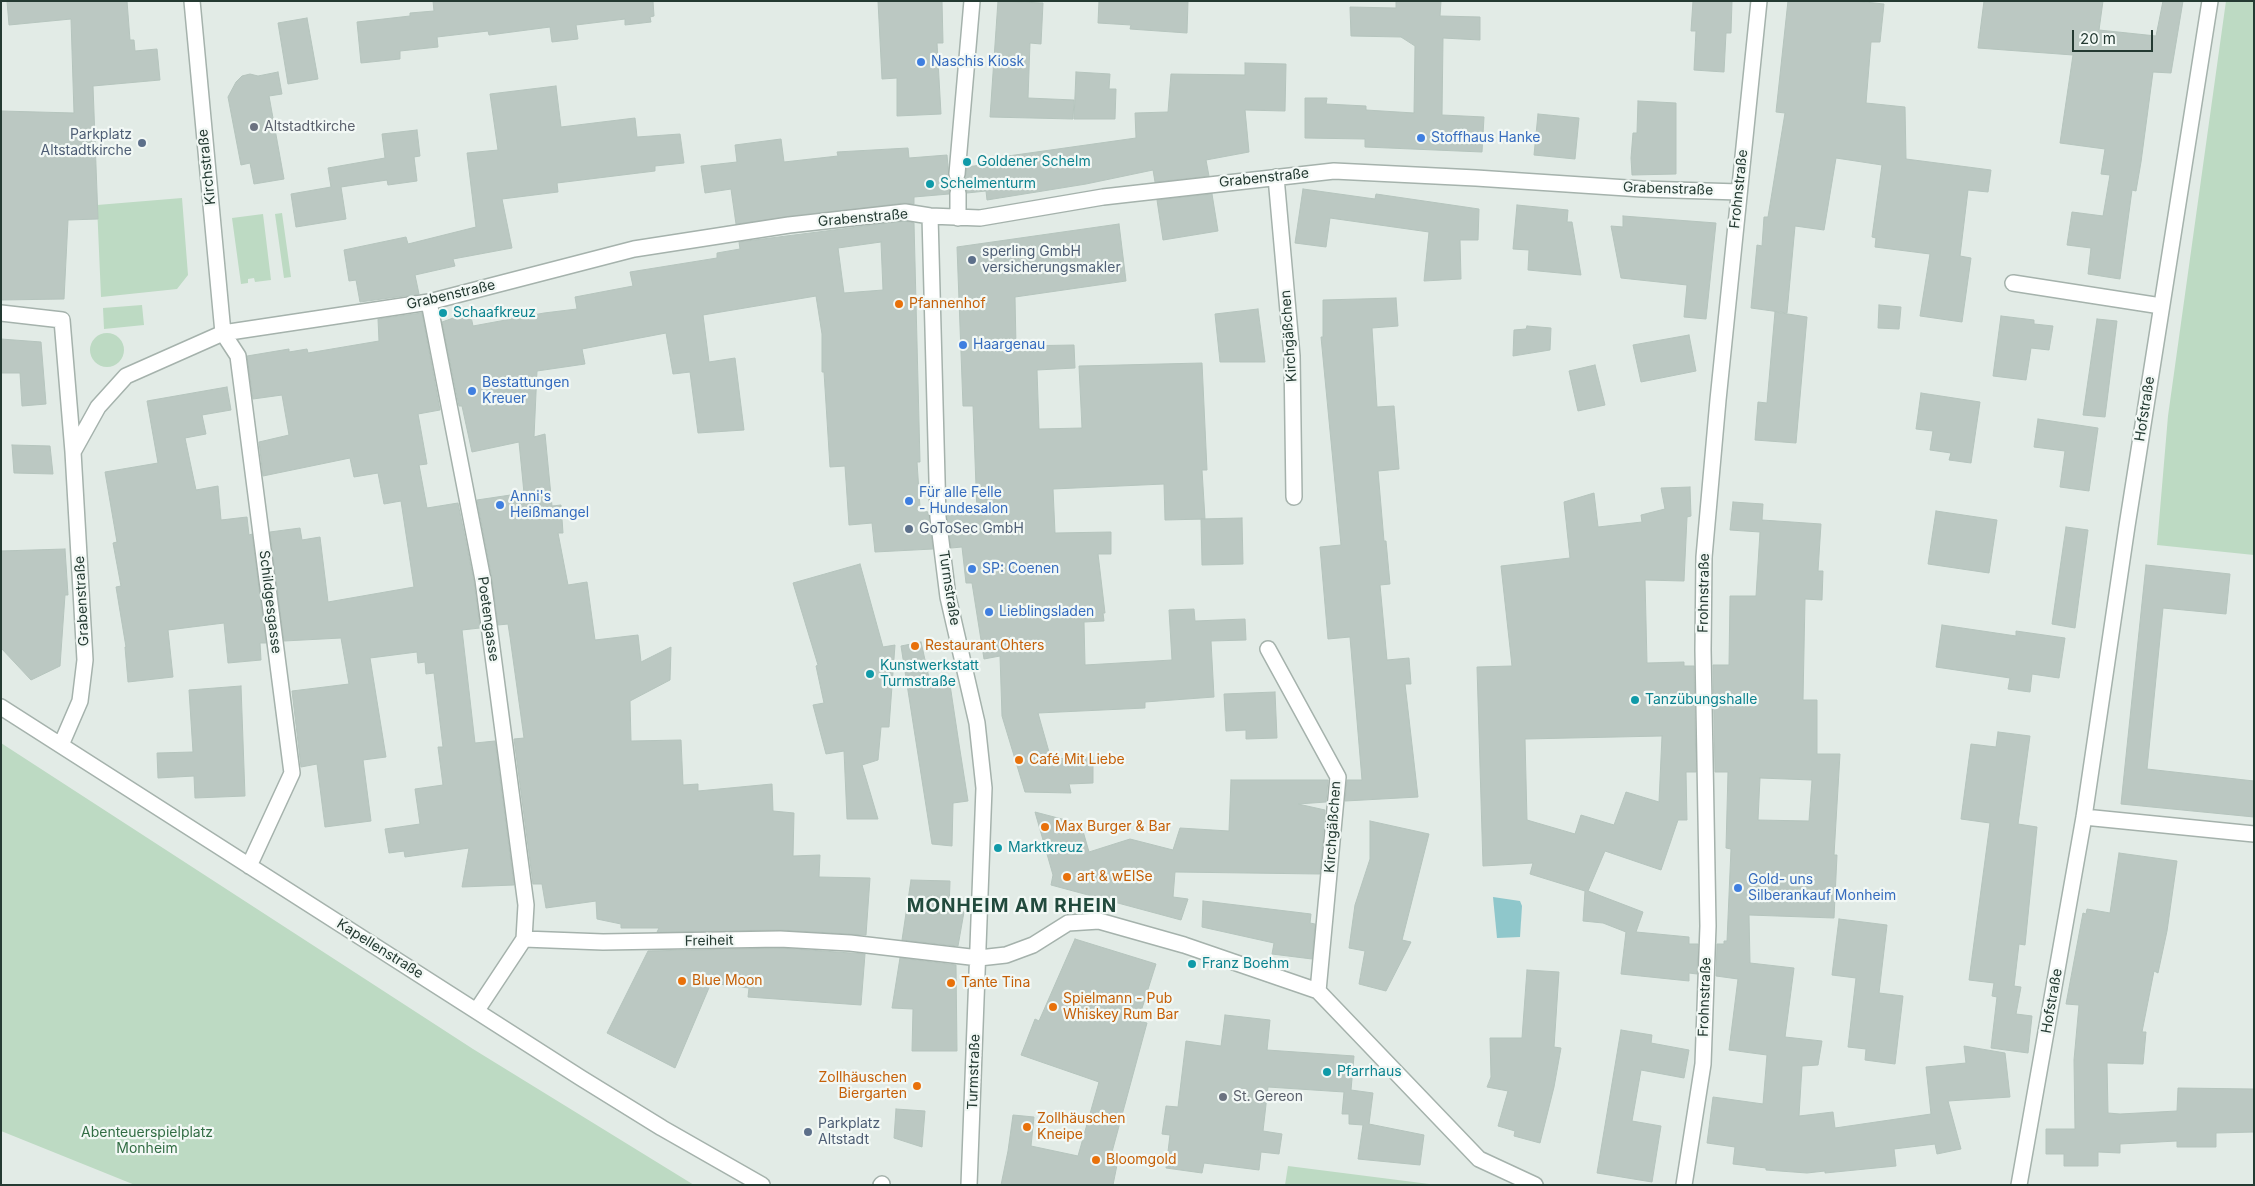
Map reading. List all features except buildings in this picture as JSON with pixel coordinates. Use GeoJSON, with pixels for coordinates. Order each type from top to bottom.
{"type":"FeatureCollection","features":[{"type":"Feature","properties":{"kind":"street","name":"Kirchstraße"},"geometry":{"type":"LineString","coordinates":[[192,1],[223,333]]}},
{"type":"Feature","properties":{"kind":"street"},"geometry":{"type":"LineString","coordinates":[[957,174],[972,1]]}},
{"type":"Feature","properties":{"kind":"street","name":"Frohnstraße"},"geometry":{"type":"LineString","coordinates":[[1684,1185],[1703,1064],[1708,926],[1703,650],[1704,557],[1758,1]]}},
{"type":"Feature","properties":{"kind":"street","name":"Hofstraße"},"geometry":{"type":"LineString","coordinates":[[2019,1185],[2084,817],[2161,306],[2210,1]]}},
{"type":"Feature","properties":{"kind":"street","name":"Grabenstraße"},"geometry":{"type":"LineString","coordinates":[[73,452],[98,407],[126,376],[223,333],[429,302],[634,249],[789,225],[905,212],[930,216],[980,218],[1103,197],[1334,171],[1642,189],[1739,192]]}},
{"type":"Feature","properties":{"kind":"street","name":"Kirchgäßchen"},"geometry":{"type":"LineString","coordinates":[[1276,177],[1292,356],[1294,496]]}},
{"type":"Feature","properties":{"kind":"street"},"geometry":{"type":"LineString","coordinates":[[958,193],[958,218]]}},
{"type":"Feature","properties":{"kind":"street","name":"Turmstraße"},"geometry":{"type":"LineString","coordinates":[[930,216],[938,517],[948,597],[977,723],[984,788],[969,1185]]}},
{"type":"Feature","properties":{"kind":"street"},"geometry":{"type":"LineString","coordinates":[[2013,283],[2161,306]]}},
{"type":"Feature","properties":{"kind":"street","name":"Poetengasse"},"geometry":{"type":"LineString","coordinates":[[429,302],[483,580],[526,905],[524,939]]}},
{"type":"Feature","properties":{"kind":"street","name":"Grabenstraße"},"geometry":{"type":"LineString","coordinates":[[1,313],[62,320],[73,452],[85,660],[80,701],[60,745]]}},
{"type":"Feature","properties":{"kind":"street","name":"Schildgesgasse"},"geometry":{"type":"LineString","coordinates":[[223,333],[238,356],[292,774],[248,866]]}},
{"type":"Feature","properties":{"kind":"street","name":"Kirchgäßchen"},"geometry":{"type":"LineString","coordinates":[[1268,650],[1338,777],[1318,991]]}},
{"type":"Feature","properties":{"kind":"street","name":"Kapellenstraße"},"geometry":{"type":"LineString","coordinates":[[1,707],[662,1128],[762,1185]]}},
{"type":"Feature","properties":{"kind":"street"},"geometry":{"type":"LineString","coordinates":[[2084,817],[2254,834]]}},
{"type":"Feature","properties":{"kind":"street"},"geometry":{"type":"LineString","coordinates":[[978,958],[1006,955],[1033,945],[1068,923],[1099,921],[1184,945],[1318,991],[1479,1159],[1535,1185]]}},
{"type":"Feature","properties":{"kind":"street"},"geometry":{"type":"LineString","coordinates":[[477,1010],[524,939]]}},
{"type":"Feature","properties":{"kind":"street","name":"Freiheit"},"geometry":{"type":"LineString","coordinates":[[524,939],[603,942],[780,939],[850,943],[978,958]]}},
{"type":"Feature","properties":{"kind":"green space"},"geometry":{"type":"Polygon","coordinates":[[[2226,1],[2254,1],[2254,555],[2157,545],[2168,416],[2226,1]]]}},
{"type":"Feature","properties":{"kind":"green space"},"geometry":{"type":"Polygon","coordinates":[[[182,198],[188,275],[177,289],[101,297],[97,205],[182,198]]]}},
{"type":"Feature","properties":{"kind":"green space"},"geometry":{"type":"Polygon","coordinates":[[[282,213],[291,277],[284,278],[275,214],[282,213]]]}},
{"type":"Feature","properties":{"kind":"green space"},"geometry":{"type":"Polygon","coordinates":[[[263,214],[271,280],[255,282],[254,278],[248,279],[248,283],[241,284],[232,218],[263,214]]]}},
{"type":"Feature","properties":{"kind":"green space"},"geometry":{"type":"Polygon","coordinates":[[[142,305],[144,325],[104,329],[103,308],[142,305]]]}},
{"type":"Feature","properties":{"kind":"green space"},"geometry":{"type":"Polygon","coordinates":[[[107,333],[114,334],[119,338],[123,343],[123,357],[119,362],[114,366],[107,367],[100,366],[95,362],[91,357],[90,350],[91,343],[95,338],[100,334],[107,333]]]}},
{"type":"Feature","properties":{"kind":"green space","name":"Abenteuerspielplatz Monheim"},"geometry":{"type":"Polygon","coordinates":[[[1,743],[473,1049],[694,1185],[135,1185],[1,1131],[1,743]]]}},
{"type":"Feature","properties":{"kind":"green space"},"geometry":{"type":"Polygon","coordinates":[[[1288,1166],[1437,1185],[1285,1185],[1288,1166]]]}},
{"type":"Feature","properties":{"kind":"water"},"geometry":{"type":"Polygon","coordinates":[[[1493,897],[1520,901],[1522,906],[1520,937],[1497,938],[1493,897]]]}},
{"type":"Feature","properties":{"kind":"place","name":"Naschis Kiosk"},"geometry":{"type":"Point","coordinates":[921,62]}},
{"type":"Feature","properties":{"kind":"place","name":"Altstadtkirche"},"geometry":{"type":"Point","coordinates":[254,127]}},
{"type":"Feature","properties":{"kind":"place","name":"Stoffhaus Hanke"},"geometry":{"type":"Point","coordinates":[1421,138]}},
{"type":"Feature","properties":{"kind":"place","name":"Parkplatz Altstadtkirche"},"geometry":{"type":"Point","coordinates":[142,143]}},
{"type":"Feature","properties":{"kind":"place","name":"Goldener Schelm"},"geometry":{"type":"Point","coordinates":[967,162]}},
{"type":"Feature","properties":{"kind":"place","name":"Schelmenturm"},"geometry":{"type":"Point","coordinates":[930,184]}},
{"type":"Feature","properties":{"kind":"place","name":"sperling GmbH versicherungsmakler"},"geometry":{"type":"Point","coordinates":[972,260]}},
{"type":"Feature","properties":{"kind":"place","name":"Pfannenhof"},"geometry":{"type":"Point","coordinates":[899,304]}},
{"type":"Feature","properties":{"kind":"place","name":"Schaafkreuz"},"geometry":{"type":"Point","coordinates":[443,313]}},
{"type":"Feature","properties":{"kind":"place","name":"Haargenau"},"geometry":{"type":"Point","coordinates":[963,345]}},
{"type":"Feature","properties":{"kind":"place","name":"Bestattungen Kreuer"},"geometry":{"type":"Point","coordinates":[472,391]}},
{"type":"Feature","properties":{"kind":"place","name":"Für alle Felle - Hundesalon"},"geometry":{"type":"Point","coordinates":[909,501]}},
{"type":"Feature","properties":{"kind":"place","name":"Anni's Heißmangel"},"geometry":{"type":"Point","coordinates":[500,505]}},
{"type":"Feature","properties":{"kind":"place","name":"GoToSec GmbH"},"geometry":{"type":"Point","coordinates":[909,529]}},
{"type":"Feature","properties":{"kind":"place","name":"SP: Coenen"},"geometry":{"type":"Point","coordinates":[972,569]}},
{"type":"Feature","properties":{"kind":"place","name":"Lieblingsladen"},"geometry":{"type":"Point","coordinates":[989,612]}},
{"type":"Feature","properties":{"kind":"place","name":"Restaurant Ohters"},"geometry":{"type":"Point","coordinates":[915,646]}},
{"type":"Feature","properties":{"kind":"place","name":"Kunstwerkstatt Turmstraße"},"geometry":{"type":"Point","coordinates":[870,674]}},
{"type":"Feature","properties":{"kind":"place","name":"Tanzübungshalle"},"geometry":{"type":"Point","coordinates":[1635,700]}},
{"type":"Feature","properties":{"kind":"place","name":"Café Mit Liebe"},"geometry":{"type":"Point","coordinates":[1019,760]}},
{"type":"Feature","properties":{"kind":"place","name":"Max Burger & Bar"},"geometry":{"type":"Point","coordinates":[1045,827]}},
{"type":"Feature","properties":{"kind":"place","name":"Marktkreuz"},"geometry":{"type":"Point","coordinates":[998,848]}},
{"type":"Feature","properties":{"kind":"place","name":"art & wEISe"},"geometry":{"type":"Point","coordinates":[1067,877]}},
{"type":"Feature","properties":{"kind":"place","name":"Gold- uns Silberankauf Monheim"},"geometry":{"type":"Point","coordinates":[1738,888]}},
{"type":"Feature","properties":{"kind":"place","name":"Franz Boehm"},"geometry":{"type":"Point","coordinates":[1192,964]}},
{"type":"Feature","properties":{"kind":"place","name":"Blue Moon"},"geometry":{"type":"Point","coordinates":[682,981]}},
{"type":"Feature","properties":{"kind":"place","name":"Tante Tina"},"geometry":{"type":"Point","coordinates":[951,983]}},
{"type":"Feature","properties":{"kind":"place","name":"Spielmann - Pub Whiskey Rum Bar"},"geometry":{"type":"Point","coordinates":[1053,1007]}},
{"type":"Feature","properties":{"kind":"place","name":"Pfarrhaus"},"geometry":{"type":"Point","coordinates":[1327,1072]}},
{"type":"Feature","properties":{"kind":"place","name":"Zollhäuschen Biergarten"},"geometry":{"type":"Point","coordinates":[917,1086]}},
{"type":"Feature","properties":{"kind":"place","name":"St. Gereon"},"geometry":{"type":"Point","coordinates":[1223,1097]}},
{"type":"Feature","properties":{"kind":"place","name":"Zollhäuschen Kneipe"},"geometry":{"type":"Point","coordinates":[1027,1127]}},
{"type":"Feature","properties":{"kind":"place","name":"Parkplatz Altstadt"},"geometry":{"type":"Point","coordinates":[808,1132]}},
{"type":"Feature","properties":{"kind":"place","name":"Bloomgold"},"geometry":{"type":"Point","coordinates":[1096,1160]}},
{"type":"Feature","properties":{"kind":"district","name":"MONHEIM AM RHEIN"},"geometry":{"type":"Point","coordinates":[1012,906]}}]}
